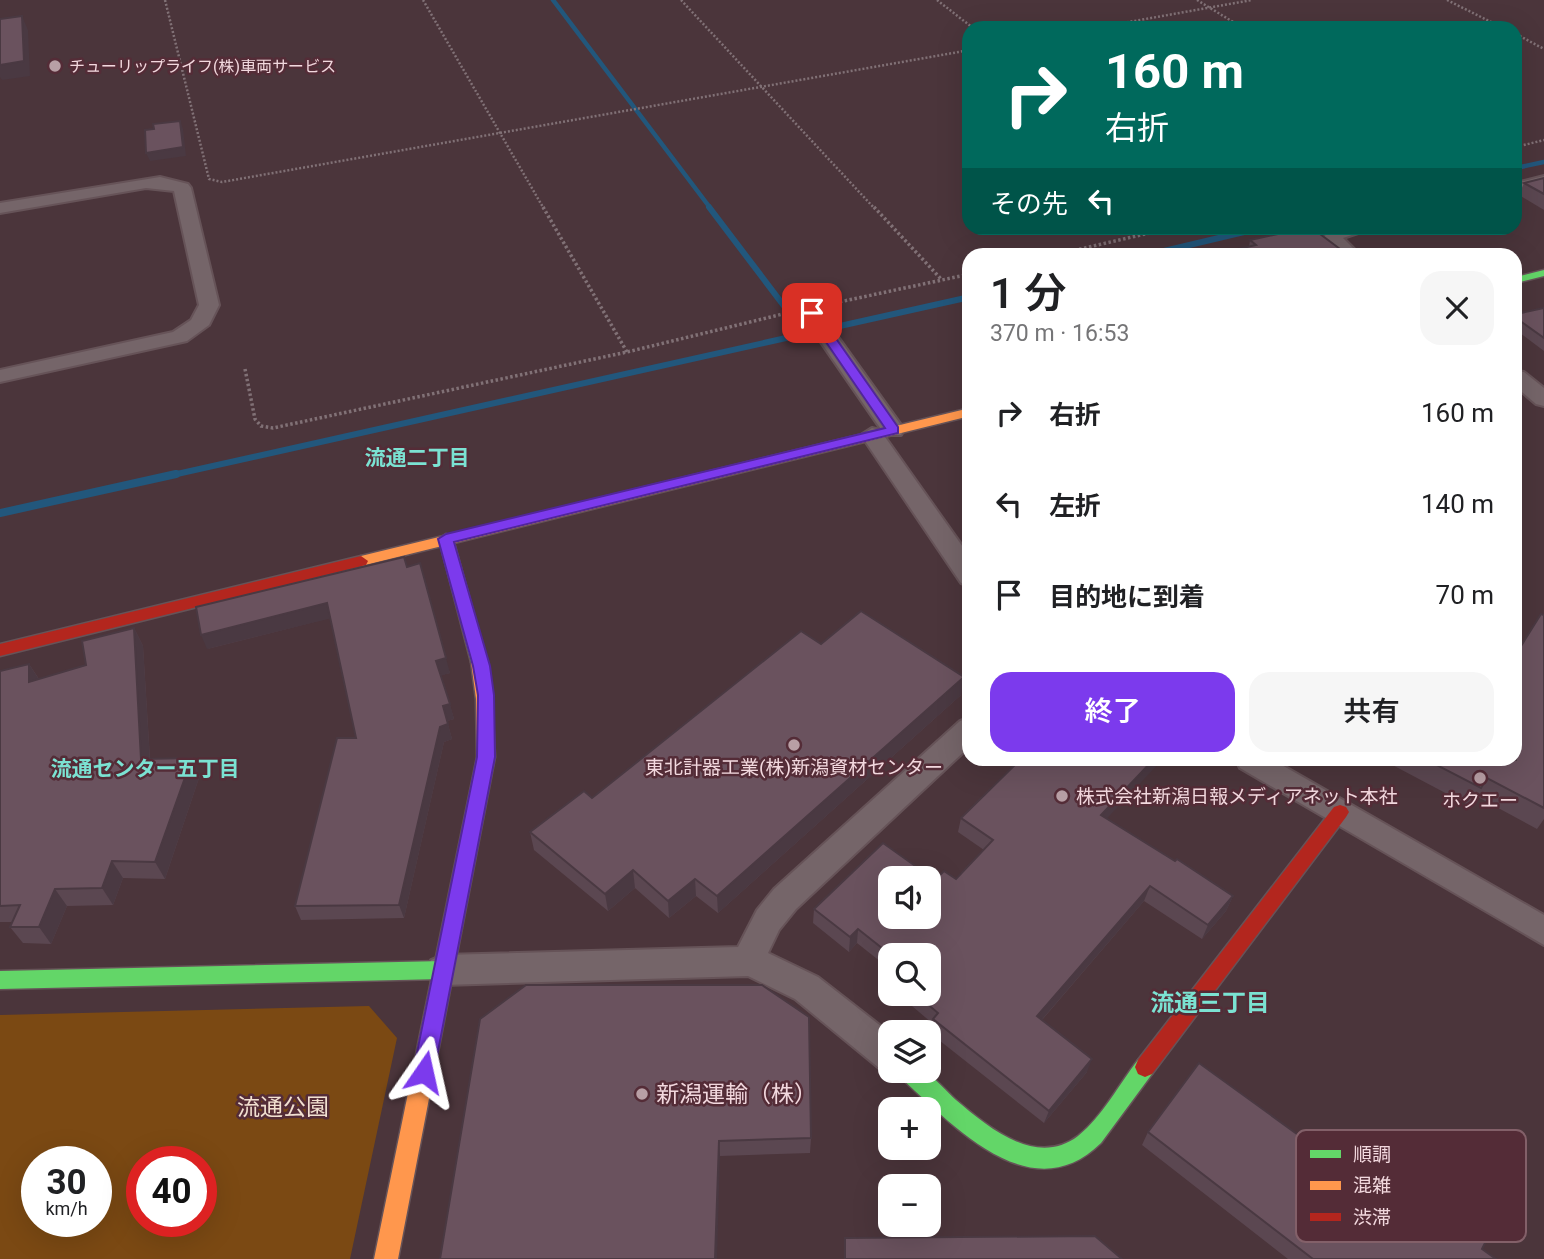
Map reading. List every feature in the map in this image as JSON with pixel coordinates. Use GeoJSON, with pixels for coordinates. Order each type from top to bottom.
{"type":"FeatureCollection","features":[{"type":"Feature","properties":{"kind":"street"},"geometry":{"type":"LineString","coordinates":[[1522,186],[1544,181]]}},
{"type":"Feature","properties":{"kind":"street"},"geometry":{"type":"LineString","coordinates":[[0,208],[146,183],[160,182],[182,188],[186,194],[209,305],[207,317],[180,337],[0,376]]}},
{"type":"Feature","properties":{"kind":"street"},"geometry":{"type":"LineString","coordinates":[[1335,235],[1332,238],[1343,248]]}},
{"type":"Feature","properties":{"kind":"street"},"geometry":{"type":"LineString","coordinates":[[1522,278],[1544,273]]}},
{"type":"Feature","properties":{"kind":"street"},"geometry":{"type":"LineString","coordinates":[[810,311],[831,338],[883,432],[962,564]]}},
{"type":"Feature","properties":{"kind":"street"},"geometry":{"type":"LineString","coordinates":[[1528,380],[1544,399]]}},
{"type":"Feature","properties":{"kind":"street"},"geometry":{"type":"LineString","coordinates":[[0,650],[962,414]]}},
{"type":"Feature","properties":{"kind":"street"},"geometry":{"type":"LineString","coordinates":[[386,1259],[486,757],[486,695],[476,637],[446,539]]}},
{"type":"Feature","properties":{"kind":"street"},"geometry":{"type":"LineString","coordinates":[[748,961],[768,920],[785,899],[962,736]]}},
{"type":"Feature","properties":{"kind":"street"},"geometry":{"type":"LineString","coordinates":[[1260,766],[1544,931]]}},
{"type":"Feature","properties":{"kind":"street"},"geometry":{"type":"LineString","coordinates":[[923,1083],[1002,1148],[1025,1159],[1047,1162],[1068,1156],[1087,1142],[1340,812]]}},
{"type":"Feature","properties":{"kind":"street"},"geometry":{"type":"LineString","coordinates":[[0,980],[748,961],[776,968],[799,982],[878,1046]]}},
{"type":"Feature","properties":{"kind":"path"},"geometry":{"type":"LineString","coordinates":[[165,0],[209,179],[222,182],[962,51]]}},
{"type":"Feature","properties":{"kind":"path"},"geometry":{"type":"LineString","coordinates":[[423,0],[627,352]]}},
{"type":"Feature","properties":{"kind":"path"},"geometry":{"type":"LineString","coordinates":[[681,0],[942,281]]}},
{"type":"Feature","properties":{"kind":"path"},"geometry":{"type":"LineString","coordinates":[[937,0],[964,21]]}},
{"type":"Feature","properties":{"kind":"path"},"geometry":{"type":"LineString","coordinates":[[1197,0],[1231,21]]}},
{"type":"Feature","properties":{"kind":"path"},"geometry":{"type":"LineString","coordinates":[[1133,21],[1252,0]]}},
{"type":"Feature","properties":{"kind":"path"},"geometry":{"type":"LineString","coordinates":[[1447,0],[1489,21]]}},
{"type":"Feature","properties":{"kind":"path"},"geometry":{"type":"LineString","coordinates":[[1522,37],[1544,49]]}},
{"type":"Feature","properties":{"kind":"path"},"geometry":{"type":"LineString","coordinates":[[1522,146],[1544,140]]}},
{"type":"Feature","properties":{"kind":"path"},"geometry":{"type":"LineString","coordinates":[[1085,248],[1141,235]]}},
{"type":"Feature","properties":{"kind":"path"},"geometry":{"type":"LineString","coordinates":[[810,311],[962,276]]}},
{"type":"Feature","properties":{"kind":"path"},"geometry":{"type":"LineString","coordinates":[[245,369],[255,419],[261,426],[272,428],[627,352],[779,315]]}},
{"type":"Feature","properties":{"kind":"green space","name":"流通公園"},"geometry":{"type":"Polygon","coordinates":[[[369,1006],[397,1038],[350,1259],[0,1259],[0,1015],[369,1006]]]}},
{"type":"Feature","properties":{"kind":"building"},"geometry":{"type":"Polygon","coordinates":[[[22,16],[24,61],[0,65],[0,19],[22,16]]]}},
{"type":"Feature","properties":{"kind":"building"},"geometry":{"type":"Polygon","coordinates":[[[180,121],[183,147],[146,153],[145,130],[154,129],[153,124],[180,121]]]}},
{"type":"Feature","properties":{"kind":"building"},"geometry":{"type":"Polygon","coordinates":[[[1544,178],[1544,194],[1524,183],[1544,178]]]}},
{"type":"Feature","properties":{"kind":"building"},"geometry":{"type":"Polygon","coordinates":[[[1273,235],[1321,235],[1339,248],[1243,248],[1256,245],[1250,240],[1273,235]]]}},
{"type":"Feature","properties":{"kind":"building"},"geometry":{"type":"Polygon","coordinates":[[[1544,308],[1544,338],[1522,322],[1522,313],[1544,308]]]}},
{"type":"Feature","properties":{"kind":"building"},"geometry":{"type":"Polygon","coordinates":[[[404,557],[407,567],[420,563],[446,658],[436,661],[450,704],[443,706],[448,724],[440,727],[399,905],[295,906],[337,738],[356,738],[327,603],[201,635],[196,607],[404,557]]]}},
{"type":"Feature","properties":{"kind":"building","name":"東北計器工業(株)新潟資材センター"},"geometry":{"type":"Polygon","coordinates":[[[861,611],[962,676],[962,679],[717,896],[695,879],[668,901],[633,870],[605,894],[530,832],[584,791],[592,798],[801,631],[821,644],[861,611]]]}},
{"type":"Feature","properties":{"kind":"building"},"geometry":{"type":"Polygon","coordinates":[[[1541,614],[1544,615],[1544,808],[1487,778],[1481,788],[1439,766],[1522,766],[1522,644],[1541,614]]]}},
{"type":"Feature","properties":{"kind":"building"},"geometry":{"type":"Polygon","coordinates":[[[134,628],[141,759],[192,758],[155,862],[112,861],[102,888],[55,889],[39,927],[10,927],[20,905],[0,906],[0,671],[29,664],[29,682],[86,665],[82,641],[134,628]]]}},
{"type":"Feature","properties":{"kind":"building"},"geometry":{"type":"Polygon","coordinates":[[[1014,766],[1147,766],[1101,815],[1175,861],[1177,859],[1233,896],[1208,925],[1150,886],[1037,1016],[1092,1059],[1049,1111],[941,1025],[941,1020],[933,1019],[938,1013],[930,1006],[941,1006],[941,943],[878,945],[858,929],[850,937],[814,909],[883,843],[915,866],[878,866],[878,929],[941,929],[941,874],[944,871],[956,879],[993,840],[961,818],[1014,766]]]}},
{"type":"Feature","properties":{"kind":"building","name":"新潟運輸（株）"},"geometry":{"type":"Polygon","coordinates":[[[526,985],[762,985],[809,1017],[811,1138],[719,1141],[715,1259],[440,1259],[480,1019],[526,985]]]}},
{"type":"Feature","properties":{"kind":"building"},"geometry":{"type":"Polygon","coordinates":[[[1199,1063],[1296,1133],[1296,1242],[1486,1242],[1482,1249],[1496,1259],[1313,1259],[1148,1132],[1199,1063]]]}},
{"type":"Feature","properties":{"kind":"building"},"geometry":{"type":"Polygon","coordinates":[[[1095,1236],[1122,1259],[845,1259],[845,1238],[1095,1236]]]}},
{"type":"Feature","properties":{"kind":"waterway"},"geometry":{"type":"LineString","coordinates":[[553,0],[711,209]]}},
{"type":"Feature","properties":{"kind":"waterway"},"geometry":{"type":"LineString","coordinates":[[1522,167],[1544,162]]}},
{"type":"Feature","properties":{"kind":"waterway"},"geometry":{"type":"LineString","coordinates":[[709,207],[805,334]]}},
{"type":"Feature","properties":{"kind":"waterway"},"geometry":{"type":"LineString","coordinates":[[1177,248],[1232,235]]}},
{"type":"Feature","properties":{"kind":"waterway"},"geometry":{"type":"LineString","coordinates":[[805,334],[962,299]]}},
{"type":"Feature","properties":{"kind":"waterway"},"geometry":{"type":"LineString","coordinates":[[168,476],[805,334]]}},
{"type":"Feature","properties":{"kind":"waterway"},"geometry":{"type":"LineString","coordinates":[[0,513],[176,474]]}},
{"type":"Feature","properties":{"kind":"traffic: fast"},"geometry":{"type":"LineString","coordinates":[[1522,278],[1544,273]]}},
{"type":"Feature","properties":{"kind":"traffic: fast"},"geometry":{"type":"LineString","coordinates":[[446,539],[479,662]]}},
{"type":"Feature","properties":{"kind":"traffic: fast"},"geometry":{"type":"LineString","coordinates":[[0,980],[443,970]]}},
{"type":"Feature","properties":{"kind":"traffic: fast"},"geometry":{"type":"LineString","coordinates":[[922,1083],[990,1140],[1014,1153],[1038,1159],[1062,1157],[1085,1144],[1109,1117],[1145,1067]]}},
{"type":"Feature","properties":{"kind":"traffic: slow"},"geometry":{"type":"LineString","coordinates":[[361,561],[962,414]]}},
{"type":"Feature","properties":{"kind":"traffic: slow"},"geometry":{"type":"LineString","coordinates":[[386,1259],[486,757],[484,699],[479,662]]}},
{"type":"Feature","properties":{"kind":"traffic: jam"},"geometry":{"type":"LineString","coordinates":[[0,650],[361,561]]}},
{"type":"Feature","properties":{"kind":"traffic: jam"},"geometry":{"type":"LineString","coordinates":[[1145,1067],[1340,812]]}},
{"type":"Feature","properties":{"kind":"place","name":"チューリップライフ(株)車両サービス"},"geometry":{"type":"Point","coordinates":[55,66]}},
{"type":"Feature","properties":{"kind":"place","name":"東北計器工業(株)新潟資材センター"},"geometry":{"type":"Point","coordinates":[794,745]}},
{"type":"Feature","properties":{"kind":"place","name":"ホクエー"},"geometry":{"type":"Point","coordinates":[1480,778]}},
{"type":"Feature","properties":{"kind":"place","name":"株式会社新潟日報メディアネット本社"},"geometry":{"type":"Point","coordinates":[1062,796]}},
{"type":"Feature","properties":{"kind":"place","name":"新潟運輸（株）"},"geometry":{"type":"Point","coordinates":[642,1094]}},
{"type":"Feature","properties":{"kind":"district","name":"流通二丁目"},"geometry":{"type":"Point","coordinates":[417,458]}},
{"type":"Feature","properties":{"kind":"district","name":"流通センター五丁目"},"geometry":{"type":"Point","coordinates":[145,769]}},
{"type":"Feature","properties":{"kind":"district","name":"流通三丁目"},"geometry":{"type":"Point","coordinates":[1210,1003]}},
{"type":"Feature","properties":{"kind":"route"},"geometry":{"type":"LineString","coordinates":[[424,1072],[486,757],[486,695],[482,666],[476,637],[446,539],[893,430],[812,313]]}}]}
